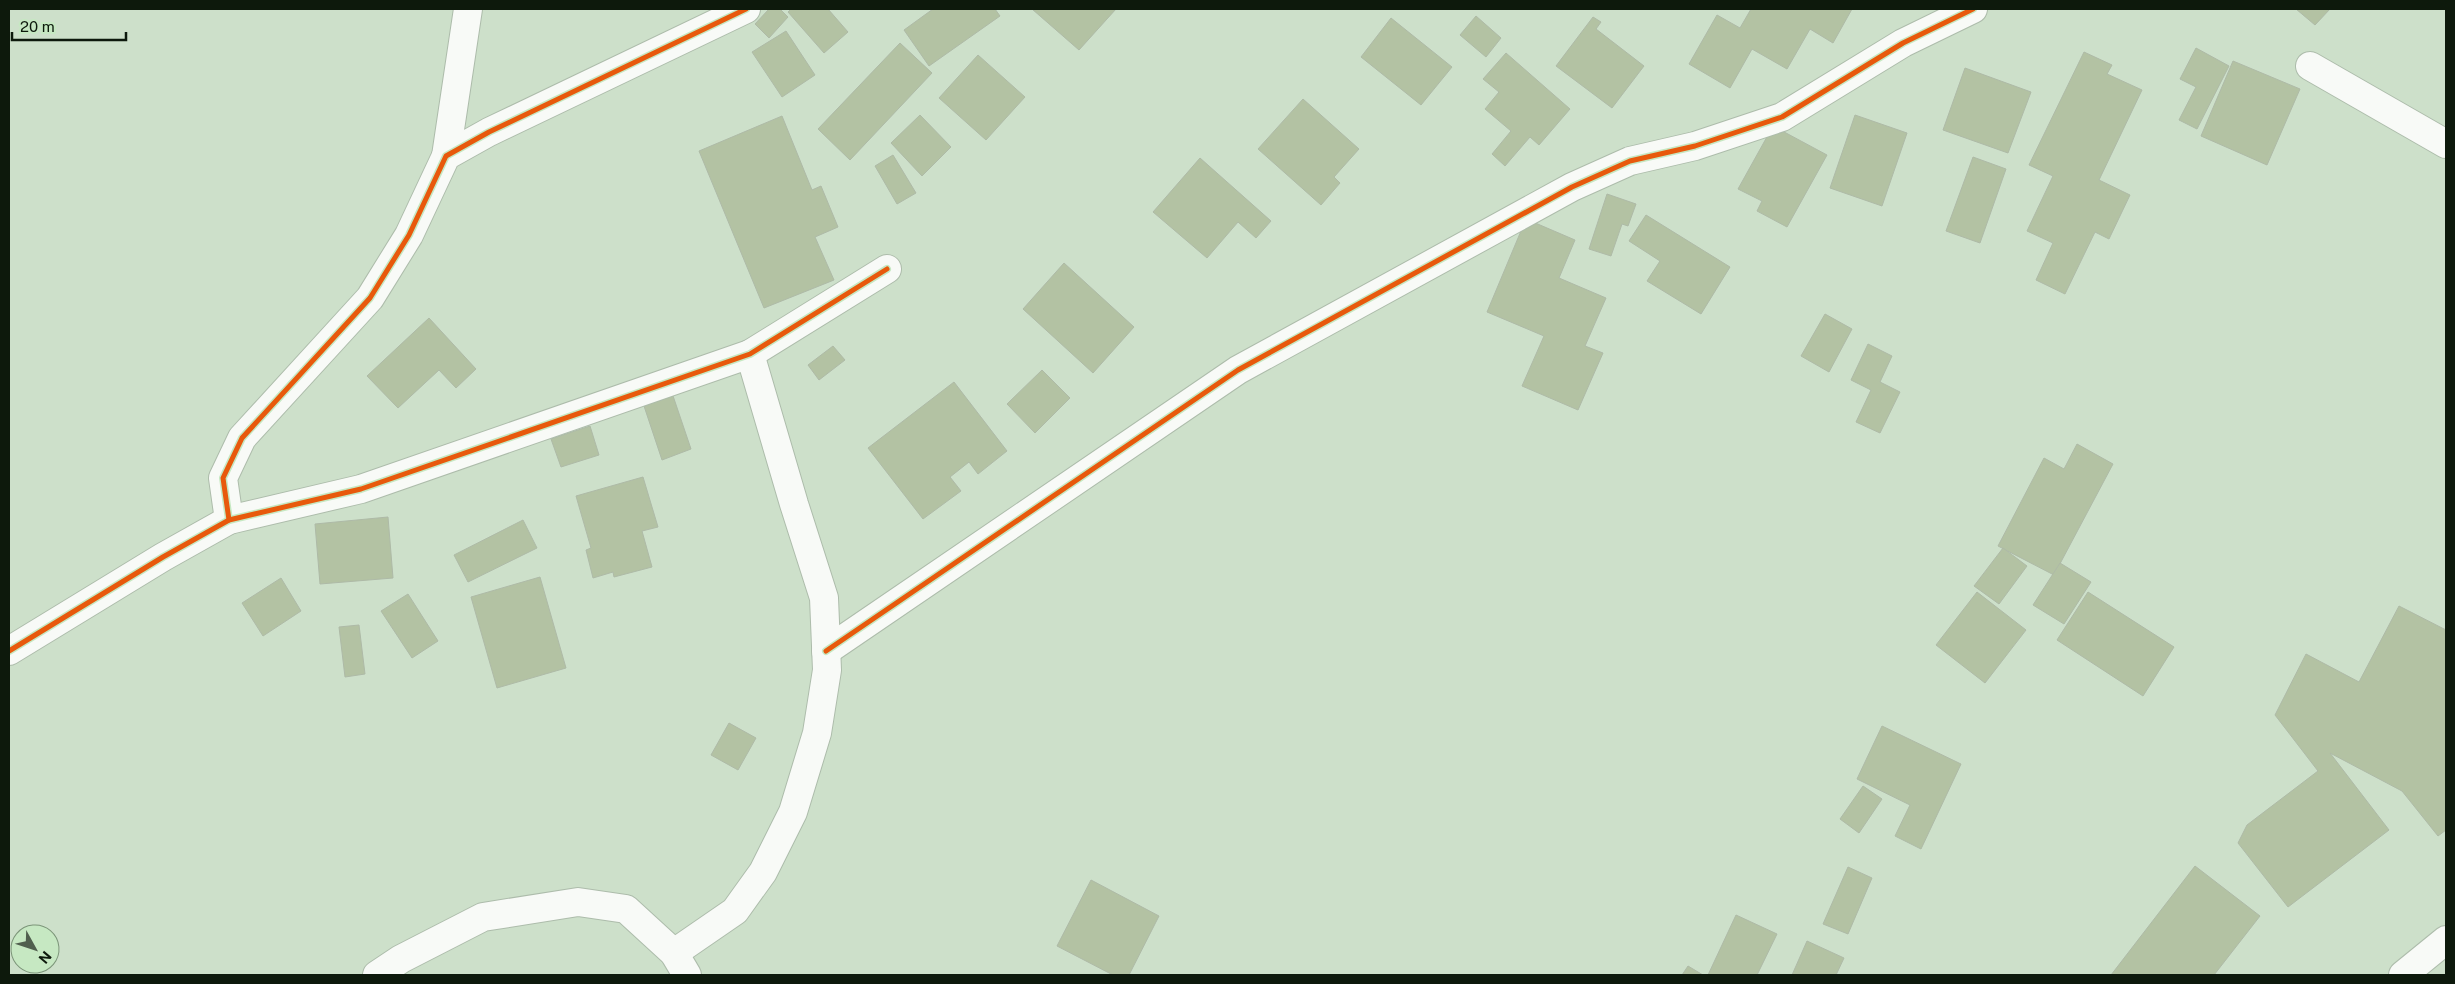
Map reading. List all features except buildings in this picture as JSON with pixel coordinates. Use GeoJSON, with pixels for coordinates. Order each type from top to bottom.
{"type":"FeatureCollection","features":[{"type":"Feature","properties":{"kind":"street"},"geometry":{"type":"LineString","coordinates":[[229,520],[223,478],[242,438],[370,298],[409,235],[446,156],[468,9]]}},
{"type":"Feature","properties":{"kind":"street"},"geometry":{"type":"LineString","coordinates":[[446,156],[489,132],[746,9]]}},
{"type":"Feature","properties":{"kind":"street"},"geometry":{"type":"LineString","coordinates":[[826,651],[1238,370],[1572,187],[1630,161],[1695,146],[1782,117],[1903,43],[1973,9]]}},
{"type":"Feature","properties":{"kind":"street"},"geometry":{"type":"LineString","coordinates":[[2310,66],[2446,144]]}},
{"type":"Feature","properties":{"kind":"street"},"geometry":{"type":"LineString","coordinates":[[9,651],[163,557],[229,520],[361,489],[750,354],[887,269]]}},
{"type":"Feature","properties":{"kind":"street"},"geometry":{"type":"LineString","coordinates":[[377,975],[401,959],[483,917],[578,902],[626,909],[681,964],[735,911],[763,872],[793,812],[817,733],[827,670],[824,598],[750,354]]}},
{"type":"Feature","properties":{"kind":"street"},"geometry":{"type":"LineString","coordinates":[[2403,975],[2446,940]]}},
{"type":"Feature","properties":{"kind":"cycle path"},"geometry":{"type":"LineString","coordinates":[[229,520],[223,478],[242,438],[370,298],[409,235],[446,156],[489,132],[746,9]]}},
{"type":"Feature","properties":{"kind":"cycle path"},"geometry":{"type":"LineString","coordinates":[[826,651],[1238,370],[1572,187],[1630,161],[1695,146],[1782,117],[1903,43],[1973,9]]}},
{"type":"Feature","properties":{"kind":"cycle path"},"geometry":{"type":"LineString","coordinates":[[9,651],[163,557],[229,520],[361,489],[750,354],[887,269]]}}]}
